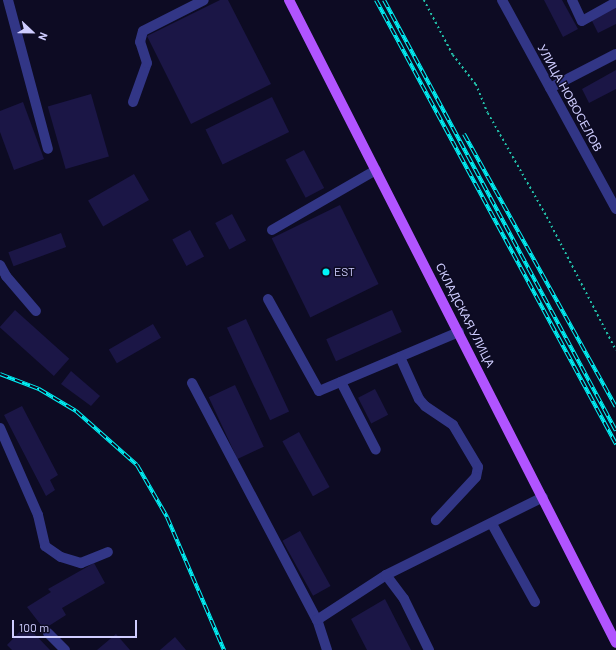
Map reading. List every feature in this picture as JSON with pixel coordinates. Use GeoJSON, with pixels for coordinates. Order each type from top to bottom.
{"type":"FeatureCollection","features":[{"type":"Feature","properties":{"kind":"main road","name":"СКЛАДСКАЯ УЛИЦА"},"geometry":{"type":"LineString","coordinates":[[289,0],[616,643]]}},
{"type":"Feature","properties":{"kind":"street"},"geometry":{"type":"LineString","coordinates":[[8,0],[48,150]]}},
{"type":"Feature","properties":{"kind":"street"},"geometry":{"type":"LineString","coordinates":[[133,102],[147,63],[140,42],[143,31],[204,0]]}},
{"type":"Feature","properties":{"kind":"street","name":"УЛИЦА НОВОСЕЛОВ"},"geometry":{"type":"LineString","coordinates":[[502,0],[616,209]]}},
{"type":"Feature","properties":{"kind":"street"},"geometry":{"type":"LineString","coordinates":[[572,0],[582,21],[616,2]]}},
{"type":"Feature","properties":{"kind":"street"},"geometry":{"type":"LineString","coordinates":[[550,88],[616,54]]}},
{"type":"Feature","properties":{"kind":"street"},"geometry":{"type":"LineString","coordinates":[[272,230],[376,170]]}},
{"type":"Feature","properties":{"kind":"street"},"geometry":{"type":"LineString","coordinates":[[0,265],[6,276],[36,311]]}},
{"type":"Feature","properties":{"kind":"street"},"geometry":{"type":"LineString","coordinates":[[268,299],[319,391],[459,332]]}},
{"type":"Feature","properties":{"kind":"street"},"geometry":{"type":"LineString","coordinates":[[400,357],[419,399],[425,406],[453,425],[478,467],[476,477],[436,520]]}},
{"type":"Feature","properties":{"kind":"street"},"geometry":{"type":"LineString","coordinates":[[341,382],[376,450]]}},
{"type":"Feature","properties":{"kind":"street"},"geometry":{"type":"LineString","coordinates":[[192,383],[317,620],[327,650]]}},
{"type":"Feature","properties":{"kind":"street"},"geometry":{"type":"LineString","coordinates":[[0,428],[38,515],[45,546],[61,557],[81,563],[108,552]]}},
{"type":"Feature","properties":{"kind":"street"},"geometry":{"type":"LineString","coordinates":[[317,620],[386,575],[492,524],[543,497]]}},
{"type":"Feature","properties":{"kind":"street"},"geometry":{"type":"LineString","coordinates":[[492,524],[535,602]]}},
{"type":"Feature","properties":{"kind":"street"},"geometry":{"type":"LineString","coordinates":[[386,575],[404,600],[429,650]]}},
{"type":"Feature","properties":{"kind":"street"},"geometry":{"type":"LineString","coordinates":[[48,633],[65,650]]}},
{"type":"Feature","properties":{"kind":"path"},"geometry":{"type":"LineString","coordinates":[[424,0],[453,55],[476,84],[488,113],[547,217],[616,350]]}},
{"type":"Feature","properties":{"kind":"building"},"geometry":{"type":"Polygon","coordinates":[[[220,0],[228,0],[271,84],[191,124],[147,36],[220,0]]]}},
{"type":"Feature","properties":{"kind":"building"},"geometry":{"type":"Polygon","coordinates":[[[544,0],[562,0],[578,29],[563,37],[544,0]]]}},
{"type":"Feature","properties":{"kind":"building"},"geometry":{"type":"Polygon","coordinates":[[[616,6],[616,24],[598,33],[591,19],[616,6]]]}},
{"type":"Feature","properties":{"kind":"building"},"geometry":{"type":"Polygon","coordinates":[[[616,70],[616,89],[589,103],[582,89],[616,70]]]}},
{"type":"Feature","properties":{"kind":"building"},"geometry":{"type":"Polygon","coordinates":[[[91,94],[109,156],[66,169],[48,106],[91,94]]]}},
{"type":"Feature","properties":{"kind":"building"},"geometry":{"type":"Polygon","coordinates":[[[272,97],[289,132],[223,164],[205,129],[272,97]]]}},
{"type":"Feature","properties":{"kind":"building"},"geometry":{"type":"Polygon","coordinates":[[[23,102],[44,159],[14,170],[0,132],[0,111],[23,102]]]}},
{"type":"Feature","properties":{"kind":"building"},"geometry":{"type":"Polygon","coordinates":[[[304,150],[324,188],[306,198],[285,160],[304,150]]]}},
{"type":"Feature","properties":{"kind":"building"},"geometry":{"type":"Polygon","coordinates":[[[134,174],[149,200],[103,226],[88,200],[134,174]]]}},
{"type":"Feature","properties":{"kind":"building"},"geometry":{"type":"Polygon","coordinates":[[[340,205],[379,284],[310,317],[272,238],[340,205]]]}},
{"type":"Feature","properties":{"kind":"building"},"geometry":{"type":"Polygon","coordinates":[[[232,214],[246,240],[229,249],[215,223],[232,214]]]}},
{"type":"Feature","properties":{"kind":"building"},"geometry":{"type":"Polygon","coordinates":[[[190,230],[204,256],[186,266],[172,239],[190,230]]]}},
{"type":"Feature","properties":{"kind":"building"},"geometry":{"type":"Polygon","coordinates":[[[61,233],[66,247],[14,266],[8,252],[61,233]]]}},
{"type":"Feature","properties":{"kind":"building"},"geometry":{"type":"Polygon","coordinates":[[[15,310],[69,359],[54,376],[0,327],[15,310]]]}},
{"type":"Feature","properties":{"kind":"building"},"geometry":{"type":"Polygon","coordinates":[[[392,310],[402,332],[336,361],[326,339],[392,310]]]}},
{"type":"Feature","properties":{"kind":"building"},"geometry":{"type":"Polygon","coordinates":[[[246,319],[289,411],[270,420],[227,328],[246,319]]]}},
{"type":"Feature","properties":{"kind":"building"},"geometry":{"type":"Polygon","coordinates":[[[153,324],[161,338],[117,363],[109,350],[153,324]]]}},
{"type":"Feature","properties":{"kind":"building"},"geometry":{"type":"Polygon","coordinates":[[[71,371],[100,396],[91,406],[61,384],[71,371]]]}},
{"type":"Feature","properties":{"kind":"building"},"geometry":{"type":"Polygon","coordinates":[[[235,385],[264,447],[237,459],[209,397],[235,385]]]}},
{"type":"Feature","properties":{"kind":"building"},"geometry":{"type":"Polygon","coordinates":[[[375,389],[388,415],[371,423],[358,398],[375,389]]]}},
{"type":"Feature","properties":{"kind":"building"},"geometry":{"type":"Polygon","coordinates":[[[22,406],[58,475],[50,480],[55,490],[46,496],[4,415],[22,406]]]}},
{"type":"Feature","properties":{"kind":"building"},"geometry":{"type":"Polygon","coordinates":[[[299,432],[330,487],[313,496],[282,441],[299,432]]]}},
{"type":"Feature","properties":{"kind":"building"},"geometry":{"type":"Polygon","coordinates":[[[300,531],[331,586],[313,596],[283,541],[300,531]]]}},
{"type":"Feature","properties":{"kind":"building"},"geometry":{"type":"Polygon","coordinates":[[[94,563],[105,583],[62,608],[66,615],[44,629],[27,607],[51,592],[48,589],[94,563]]]}},
{"type":"Feature","properties":{"kind":"building"},"geometry":{"type":"Polygon","coordinates":[[[385,599],[411,650],[367,650],[351,619],[385,599]]]}},
{"type":"Feature","properties":{"kind":"building"},"geometry":{"type":"Polygon","coordinates":[[[26,625],[50,650],[12,650],[7,645],[26,625]]]}},
{"type":"Feature","properties":{"kind":"building"},"geometry":{"type":"Polygon","coordinates":[[[116,634],[130,650],[97,650],[116,634]]]}},
{"type":"Feature","properties":{"kind":"building"},"geometry":{"type":"Polygon","coordinates":[[[175,637],[186,650],[160,650],[175,637]]]}},
{"type":"Feature","properties":{"kind":"railway"},"geometry":{"type":"LineString","coordinates":[[376,0],[616,444]]}},
{"type":"Feature","properties":{"kind":"railway"},"geometry":{"type":"LineString","coordinates":[[384,0],[616,430]]}},
{"type":"Feature","properties":{"kind":"railway"},"geometry":{"type":"LineString","coordinates":[[464,134],[616,407]]}},
{"type":"Feature","properties":{"kind":"railway"},"geometry":{"type":"LineString","coordinates":[[0,374],[39,389],[76,411],[137,465],[167,517],[224,650]]}},
{"type":"Feature","properties":{"kind":"place","name":"EST"},"geometry":{"type":"Point","coordinates":[326,272]}}]}
